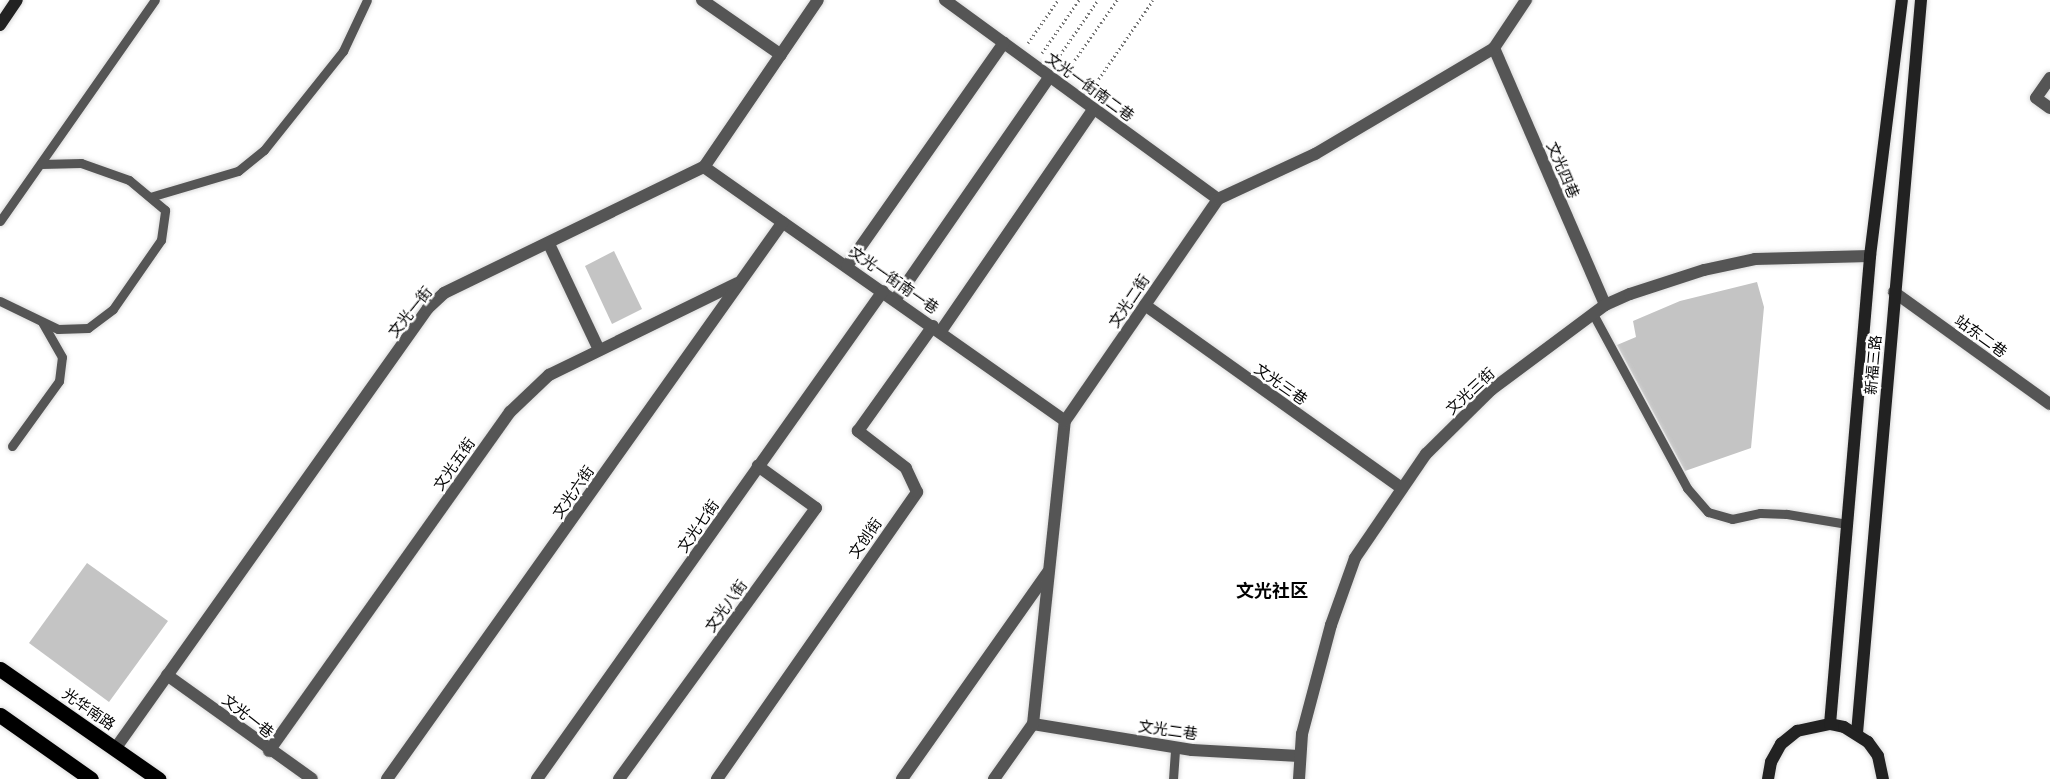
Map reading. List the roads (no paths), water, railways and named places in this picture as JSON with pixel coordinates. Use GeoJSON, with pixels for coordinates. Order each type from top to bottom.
{"type":"FeatureCollection","features":[{"type":"Feature","properties":{"kind":"main road"},"geometry":{"type":"LineString","coordinates":[[0,25],[18,0]]}},
{"type":"Feature","properties":{"kind":"main road","name":"新福三路"},"geometry":{"type":"LineString","coordinates":[[1857,733],[1921,0]]}},
{"type":"Feature","properties":{"kind":"main road"},"geometry":{"type":"LineString","coordinates":[[1830,724],[1870,256],[1901,2]]}},
{"type":"Feature","properties":{"kind":"main road","name":"光华南路"},"geometry":{"type":"LineString","coordinates":[[0,669],[158,779]]}},
{"type":"Feature","properties":{"kind":"main road"},"geometry":{"type":"LineString","coordinates":[[0,715],[74,774],[91,779]]}},
{"type":"Feature","properties":{"kind":"main road"},"geometry":{"type":"LineString","coordinates":[[1768,779],[1771,762],[1781,744],[1797,731],[1830,724],[1857,733],[1878,756],[1883,779]]}},
{"type":"Feature","properties":{"kind":"street"},"geometry":{"type":"LineString","coordinates":[[702,0],[781,55]]}},
{"type":"Feature","properties":{"kind":"street","name":"文光一街"},"geometry":{"type":"LineString","coordinates":[[115,749],[428,309],[444,293],[704,167],[818,0]]}},
{"type":"Feature","properties":{"kind":"street","name":"文光一街南二巷"},"geometry":{"type":"LineString","coordinates":[[945,0],[961,5],[1004,43],[1218,200]]}},
{"type":"Feature","properties":{"kind":"street","name":"文光二街"},"geometry":{"type":"LineString","coordinates":[[1034,724],[1065,421],[1218,200],[1315,154],[1494,48],[1526,0]]}},
{"type":"Feature","properties":{"kind":"street"},"geometry":{"type":"LineString","coordinates":[[847,266],[1004,43]]}},
{"type":"Feature","properties":{"kind":"street","name":"文光四巷"},"geometry":{"type":"LineString","coordinates":[[1494,48],[1605,305]]}},
{"type":"Feature","properties":{"kind":"street"},"geometry":{"type":"LineString","coordinates":[[895,300],[1052,77]]}},
{"type":"Feature","properties":{"kind":"street"},"geometry":{"type":"LineString","coordinates":[[2050,78],[2036,98],[2050,108]]}},
{"type":"Feature","properties":{"kind":"street"},"geometry":{"type":"LineString","coordinates":[[937,328],[1094,108]]}},
{"type":"Feature","properties":{"kind":"street","name":"文光一街南一巷"},"geometry":{"type":"LineString","coordinates":[[704,167],[937,328],[1065,421]]}},
{"type":"Feature","properties":{"kind":"street","name":"文光六街"},"geometry":{"type":"LineString","coordinates":[[387,779],[783,222]]}},
{"type":"Feature","properties":{"kind":"street"},"geometry":{"type":"LineString","coordinates":[[549,244],[598,350]]}},
{"type":"Feature","properties":{"kind":"street","name":"文光三街"},"geometry":{"type":"LineString","coordinates":[[1299,779],[1299,756],[1331,625],[1354,558],[1400,487],[1426,454],[1491,390],[1605,305],[1704,270],[1755,259],[1870,256]]}},
{"type":"Feature","properties":{"kind":"street","name":"文光五街"},"geometry":{"type":"LineString","coordinates":[[269,751],[510,412],[549,375],[740,283]]}},
{"type":"Feature","properties":{"kind":"street","name":"文光七街"},"geometry":{"type":"LineString","coordinates":[[537,779],[883,291]]}},
{"type":"Feature","properties":{"kind":"street","name":"站东二巷"},"geometry":{"type":"LineString","coordinates":[[1894,292],[2050,404]]}},
{"type":"Feature","properties":{"kind":"street","name":"文光三巷"},"geometry":{"type":"LineString","coordinates":[[1145,305],[1400,487]]}},
{"type":"Feature","properties":{"kind":"street","name":"文创街"},"geometry":{"type":"LineString","coordinates":[[717,779],[917,492],[906,468],[858,431],[937,328]]}},
{"type":"Feature","properties":{"kind":"street","name":"文光八街"},"geometry":{"type":"LineString","coordinates":[[619,779],[816,508],[758,466]]}},
{"type":"Feature","properties":{"kind":"street"},"geometry":{"type":"LineString","coordinates":[[902,779],[1048,572]]}},
{"type":"Feature","properties":{"kind":"street","name":"文光一巷"},"geometry":{"type":"LineString","coordinates":[[166,675],[269,751],[312,779]]}},
{"type":"Feature","properties":{"kind":"street"},"geometry":{"type":"LineString","coordinates":[[994,779],[1034,724]]}},
{"type":"Feature","properties":{"kind":"street","name":"文光二巷"},"geometry":{"type":"LineString","coordinates":[[1034,724],[1175,747],[1299,756]]}},
{"type":"Feature","properties":{"kind":"lane"},"geometry":{"type":"LineString","coordinates":[[0,221],[155,0]]}},
{"type":"Feature","properties":{"kind":"lane"},"geometry":{"type":"LineString","coordinates":[[150,197],[238,171],[264,150],[344,51],[367,0]]}},
{"type":"Feature","properties":{"kind":"lane"},"geometry":{"type":"LineString","coordinates":[[0,301],[58,329],[88,328],[112,309],[161,240],[165,210],[129,180],[81,163],[41,164]]}},
{"type":"Feature","properties":{"kind":"lane"},"geometry":{"type":"LineString","coordinates":[[1593,314],[1687,488],[1708,512],[1732,519],[1760,513],[1787,514],[1847,524]]}},
{"type":"Feature","properties":{"kind":"lane"},"geometry":{"type":"LineString","coordinates":[[12,446],[59,381],[62,357],[42,322]]}},
{"type":"Feature","properties":{"kind":"lane"},"geometry":{"type":"LineString","coordinates":[[1173,779],[1175,747]]}},
{"type":"Feature","properties":{"kind":"district","name":"文光社区"},"geometry":{"type":"Point","coordinates":[1272,590]}}]}
